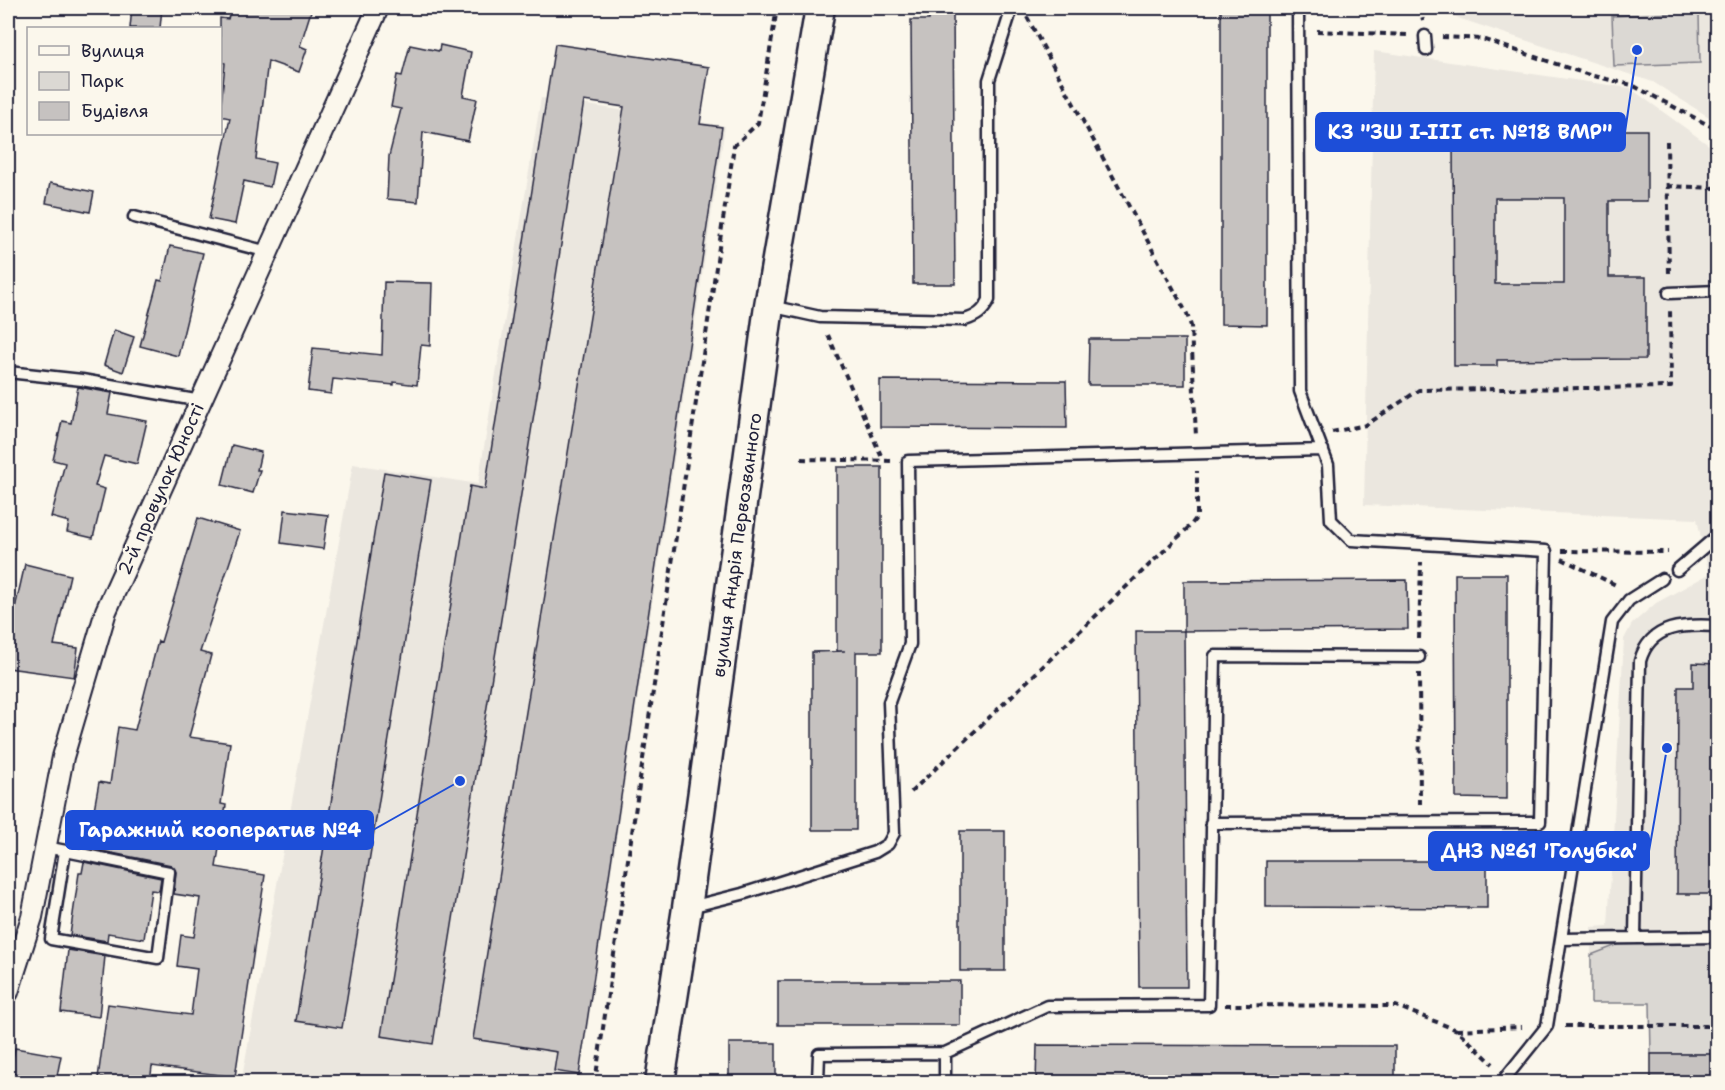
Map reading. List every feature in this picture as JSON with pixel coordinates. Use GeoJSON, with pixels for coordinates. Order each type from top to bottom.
{"type":"FeatureCollection","features":[{"type":"Feature","properties":{"kind":"street","name":"2-й провулок Юності"},"geometry":{"type":"LineString","coordinates":[[8,992],[32,917],[63,757],[106,611],[378,8]]}},
{"type":"Feature","properties":{"kind":"street","name":"вулиця Андрія Первозванного"},"geometry":{"type":"LineString","coordinates":[[660,1083],[687,908],[770,306],[820,8]]}},
{"type":"Feature","properties":{"kind":"lane"},"geometry":{"type":"LineString","coordinates":[[770,306],[820,317],[965,320],[985,309],[989,300],[989,80],[1012,8]]}},
{"type":"Feature","properties":{"kind":"lane"},"geometry":{"type":"LineString","coordinates":[[1211,823],[1540,822],[1544,551],[1351,540],[1331,520],[1328,465],[1300,392],[1298,8]]}},
{"type":"Feature","properties":{"kind":"lane"},"geometry":{"type":"LineString","coordinates":[[1425,36],[1426,50]]}},
{"type":"Feature","properties":{"kind":"lane"},"geometry":{"type":"LineString","coordinates":[[134,217],[268,252]]}},
{"type":"Feature","properties":{"kind":"lane"},"geometry":{"type":"LineString","coordinates":[[1670,293],[1718,291]]}},
{"type":"Feature","properties":{"kind":"lane"},"geometry":{"type":"LineString","coordinates":[[8,372],[82,380],[201,401]]}},
{"type":"Feature","properties":{"kind":"lane"},"geometry":{"type":"LineString","coordinates":[[687,908],[742,894],[875,852],[888,844],[894,833],[889,702],[910,644],[908,461],[1323,450]]}},
{"type":"Feature","properties":{"kind":"lane"},"geometry":{"type":"LineString","coordinates":[[1677,570],[1718,535]]}},
{"type":"Feature","properties":{"kind":"lane"},"geometry":{"type":"LineString","coordinates":[[1506,1081],[1547,1026],[1610,634],[1617,613],[1635,595],[1662,579]]}},
{"type":"Feature","properties":{"kind":"lane"},"geometry":{"type":"LineString","coordinates":[[1635,938],[1640,661],[1643,651],[1658,634],[1668,629],[1687,625],[1718,626]]}},
{"type":"Feature","properties":{"kind":"lane"},"geometry":{"type":"LineString","coordinates":[[818,1083],[819,1054],[945,1053],[1047,1006],[1209,1005],[1215,657],[1419,657]]}},
{"type":"Feature","properties":{"kind":"lane"},"geometry":{"type":"LineString","coordinates":[[46,847],[66,851],[169,873],[158,958],[51,939],[66,851]]}},
{"type":"Feature","properties":{"kind":"lane"},"geometry":{"type":"LineString","coordinates":[[1561,939],[1718,937]]}},
{"type":"Feature","properties":{"kind":"lane"},"geometry":{"type":"LineString","coordinates":[[945,1053],[945,1083]]}},
{"type":"Feature","properties":{"kind":"path"},"geometry":{"type":"LineString","coordinates":[[595,1083],[734,146],[758,123],[777,8]]}},
{"type":"Feature","properties":{"kind":"path"},"geometry":{"type":"LineString","coordinates":[[893,809],[1197,517],[1197,452],[1191,326],[1187,314],[1022,8]]}},
{"type":"Feature","properties":{"kind":"path"},"geometry":{"type":"LineString","coordinates":[[1298,30],[1482,39],[1589,75],[1632,85],[1718,130]]}},
{"type":"Feature","properties":{"kind":"path"},"geometry":{"type":"LineString","coordinates":[[1317,435],[1366,425],[1419,390],[1671,387],[1667,141]]}},
{"type":"Feature","properties":{"kind":"path"},"geometry":{"type":"LineString","coordinates":[[1667,186],[1718,188]]}},
{"type":"Feature","properties":{"kind":"path"},"geometry":{"type":"LineString","coordinates":[[820,317],[883,460]]}},
{"type":"Feature","properties":{"kind":"path"},"geometry":{"type":"LineString","coordinates":[[801,459],[908,461]]}},
{"type":"Feature","properties":{"kind":"path"},"geometry":{"type":"LineString","coordinates":[[1420,822],[1421,544]]}},
{"type":"Feature","properties":{"kind":"path"},"geometry":{"type":"LineString","coordinates":[[1544,551],[1699,552]]}},
{"type":"Feature","properties":{"kind":"path"},"geometry":{"type":"LineString","coordinates":[[1544,551],[1635,595]]}},
{"type":"Feature","properties":{"kind":"path"},"geometry":{"type":"LineString","coordinates":[[1209,1005],[1396,1006],[1457,1030],[1547,1026],[1718,1026]]}},
{"type":"Feature","properties":{"kind":"path"},"geometry":{"type":"LineString","coordinates":[[1457,1030],[1506,1081]]}},
{"type":"Feature","properties":{"kind":"shaded area"},"geometry":{"type":"Polygon","coordinates":[[[1438,8],[1717,8],[1717,122],[1653,82],[1461,19],[1438,8]]]}},
{"type":"Feature","properties":{"kind":"shaded area"},"geometry":{"type":"Polygon","coordinates":[[[1374,51],[1630,88],[1717,151],[1717,1003],[1591,1003],[1591,927],[1608,926],[1624,639],[1632,624],[1656,603],[1709,574],[1697,519],[1364,505],[1374,51]]]}},
{"type":"Feature","properties":{"kind":"shaded area"},"geometry":{"type":"Polygon","coordinates":[[[541,98],[725,126],[579,1082],[236,1082],[242,1078],[353,464],[478,484],[541,98]]]}},
{"type":"Feature","properties":{"kind":"green space"},"geometry":{"type":"Polygon","coordinates":[[[1699,12],[1700,63],[1614,66],[1612,16],[1699,12]]]}},
{"type":"Feature","properties":{"kind":"green space"},"geometry":{"type":"Polygon","coordinates":[[[1717,937],[1717,1054],[1651,1054],[1650,1003],[1591,1003],[1591,955],[1635,938],[1717,937]]]}},
{"type":"Feature","properties":{"kind":"building"},"geometry":{"type":"Polygon","coordinates":[[[132,8],[162,8],[160,27],[130,27],[132,8]]]}},
{"type":"Feature","properties":{"kind":"building"},"geometry":{"type":"Polygon","coordinates":[[[231,8],[312,8],[300,46],[307,49],[299,72],[268,61],[256,159],[275,163],[270,187],[244,181],[235,224],[209,219],[230,118],[222,116],[225,63],[222,62],[222,27],[220,27],[220,18],[228,19],[231,8]]]}},
{"type":"Feature","properties":{"kind":"building"},"geometry":{"type":"Polygon","coordinates":[[[929,8],[953,8],[955,284],[913,284],[911,20],[929,20],[929,8]]]}},
{"type":"Feature","properties":{"kind":"building"},"geometry":{"type":"Polygon","coordinates":[[[1221,8],[1267,8],[1267,325],[1221,324],[1221,8]]]}},
{"type":"Feature","properties":{"kind":"building"},"geometry":{"type":"Polygon","coordinates":[[[555,44],[709,67],[700,124],[722,127],[579,1075],[554,1071],[557,1052],[473,1039],[624,107],[584,101],[433,1044],[381,1036],[470,486],[485,489],[555,44]]]}},
{"type":"Feature","properties":{"kind":"building"},"geometry":{"type":"Polygon","coordinates":[[[410,45],[439,51],[440,45],[471,52],[463,96],[477,99],[468,141],[423,132],[418,202],[387,199],[389,156],[401,109],[391,107],[397,75],[402,76],[410,45]]]}},
{"type":"Feature","properties":{"kind":"building"},"geometry":{"type":"Polygon","coordinates":[[[1605,130],[1647,130],[1647,201],[1609,201],[1609,277],[1646,277],[1646,359],[1497,360],[1497,366],[1454,366],[1453,131],[1605,132],[1605,130]],[[1495,198],[1495,284],[1564,284],[1564,198],[1495,198]]]}},
{"type":"Feature","properties":{"kind":"building"},"geometry":{"type":"Polygon","coordinates":[[[50,183],[94,192],[90,212],[46,203],[50,183]]]}},
{"type":"Feature","properties":{"kind":"building"},"geometry":{"type":"Polygon","coordinates":[[[170,246],[203,253],[178,356],[140,346],[158,280],[162,281],[170,246]]]}},
{"type":"Feature","properties":{"kind":"building"},"geometry":{"type":"Polygon","coordinates":[[[384,282],[432,283],[430,346],[421,345],[417,385],[333,379],[331,394],[308,391],[313,348],[382,355],[384,282]]]}},
{"type":"Feature","properties":{"kind":"building"},"geometry":{"type":"Polygon","coordinates":[[[114,330],[134,337],[123,372],[104,365],[114,330]]]}},
{"type":"Feature","properties":{"kind":"building"},"geometry":{"type":"Polygon","coordinates":[[[1089,339],[1185,339],[1185,385],[1088,385],[1089,339]]]}},
{"type":"Feature","properties":{"kind":"building"},"geometry":{"type":"Polygon","coordinates":[[[880,380],[1066,381],[1067,428],[880,427],[880,380]]]}},
{"type":"Feature","properties":{"kind":"building"},"geometry":{"type":"Polygon","coordinates":[[[78,387],[112,393],[108,414],[147,421],[137,464],[104,456],[95,486],[105,489],[93,538],[67,532],[69,522],[51,517],[65,463],[53,460],[62,421],[71,423],[78,387]]]}},
{"type":"Feature","properties":{"kind":"building"},"geometry":{"type":"Polygon","coordinates":[[[232,445],[261,452],[257,470],[260,470],[253,493],[222,485],[232,445]]]}},
{"type":"Feature","properties":{"kind":"building"},"geometry":{"type":"Polygon","coordinates":[[[837,467],[882,467],[882,652],[856,652],[856,830],[812,830],[812,652],[845,651],[837,651],[837,467]]]}},
{"type":"Feature","properties":{"kind":"building"},"geometry":{"type":"Polygon","coordinates":[[[384,472],[431,480],[342,1028],[296,1021],[384,472]]]}},
{"type":"Feature","properties":{"kind":"building"},"geometry":{"type":"Polygon","coordinates":[[[285,510],[328,515],[323,549],[281,543],[285,510]]]}},
{"type":"Feature","properties":{"kind":"building"},"geometry":{"type":"Polygon","coordinates":[[[198,518],[240,531],[200,652],[211,655],[189,737],[230,743],[221,804],[226,805],[216,867],[265,875],[235,1077],[152,1066],[150,1083],[98,1078],[108,1004],[191,1015],[197,969],[177,966],[181,935],[194,937],[200,898],[174,894],[176,872],[171,865],[87,848],[99,782],[110,784],[118,727],[135,730],[158,641],[161,642],[198,518]]]}},
{"type":"Feature","properties":{"kind":"building"},"geometry":{"type":"Polygon","coordinates":[[[25,564],[70,575],[54,645],[78,648],[74,677],[8,668],[8,639],[25,564]]]}},
{"type":"Feature","properties":{"kind":"building"},"geometry":{"type":"Polygon","coordinates":[[[1455,574],[1507,574],[1507,799],[1456,798],[1455,574]]]}},
{"type":"Feature","properties":{"kind":"building"},"geometry":{"type":"Polygon","coordinates":[[[1407,580],[1408,629],[1184,631],[1184,581],[1407,580]]]}},
{"type":"Feature","properties":{"kind":"building"},"geometry":{"type":"Polygon","coordinates":[[[1136,631],[1184,631],[1187,987],[1139,987],[1136,631]]]}},
{"type":"Feature","properties":{"kind":"building"},"geometry":{"type":"Polygon","coordinates":[[[1693,663],[1718,664],[1718,894],[1677,894],[1678,687],[1693,687],[1693,663]]]}},
{"type":"Feature","properties":{"kind":"building"},"geometry":{"type":"Polygon","coordinates":[[[960,831],[1005,831],[1005,971],[960,971],[960,831]]]}},
{"type":"Feature","properties":{"kind":"building"},"geometry":{"type":"Polygon","coordinates":[[[1266,861],[1487,861],[1487,908],[1266,907],[1266,861]]]}},
{"type":"Feature","properties":{"kind":"building"},"geometry":{"type":"Polygon","coordinates":[[[84,862],[161,878],[159,891],[151,890],[144,939],[108,933],[107,941],[70,935],[79,873],[82,873],[84,862]]]}},
{"type":"Feature","properties":{"kind":"building"},"geometry":{"type":"Polygon","coordinates":[[[68,950],[105,956],[99,1017],[61,1012],[68,950]]]}},
{"type":"Feature","properties":{"kind":"building"},"geometry":{"type":"Polygon","coordinates":[[[778,981],[960,981],[960,1025],[778,1025],[778,981]]]}},
{"type":"Feature","properties":{"kind":"building"},"geometry":{"type":"Polygon","coordinates":[[[729,1043],[776,1043],[776,1083],[729,1083],[729,1043]]]}},
{"type":"Feature","properties":{"kind":"building"},"geometry":{"type":"Polygon","coordinates":[[[1037,1045],[1395,1046],[1395,1083],[1036,1083],[1037,1045]]]}},
{"type":"Feature","properties":{"kind":"building"},"geometry":{"type":"Polygon","coordinates":[[[15,1048],[61,1056],[56,1081],[10,1073],[15,1048]]]}},
{"type":"Feature","properties":{"kind":"building"},"geometry":{"type":"Polygon","coordinates":[[[1651,1054],[1718,1054],[1718,1083],[1651,1083],[1651,1054]]]}},
{"type":"Feature","properties":{"kind":"place","name":"КЗ \"ЗШ І-ІІІ ст. №18 ВМР\""},"geometry":{"type":"Point","coordinates":[1637,50]}},
{"type":"Feature","properties":{"kind":"place","name":"ДНЗ №61 'Голубка'"},"geometry":{"type":"Point","coordinates":[1667,748]}},
{"type":"Feature","properties":{"kind":"place","name":"Гаражний кооператив №4"},"geometry":{"type":"Point","coordinates":[460,781]}}]}
